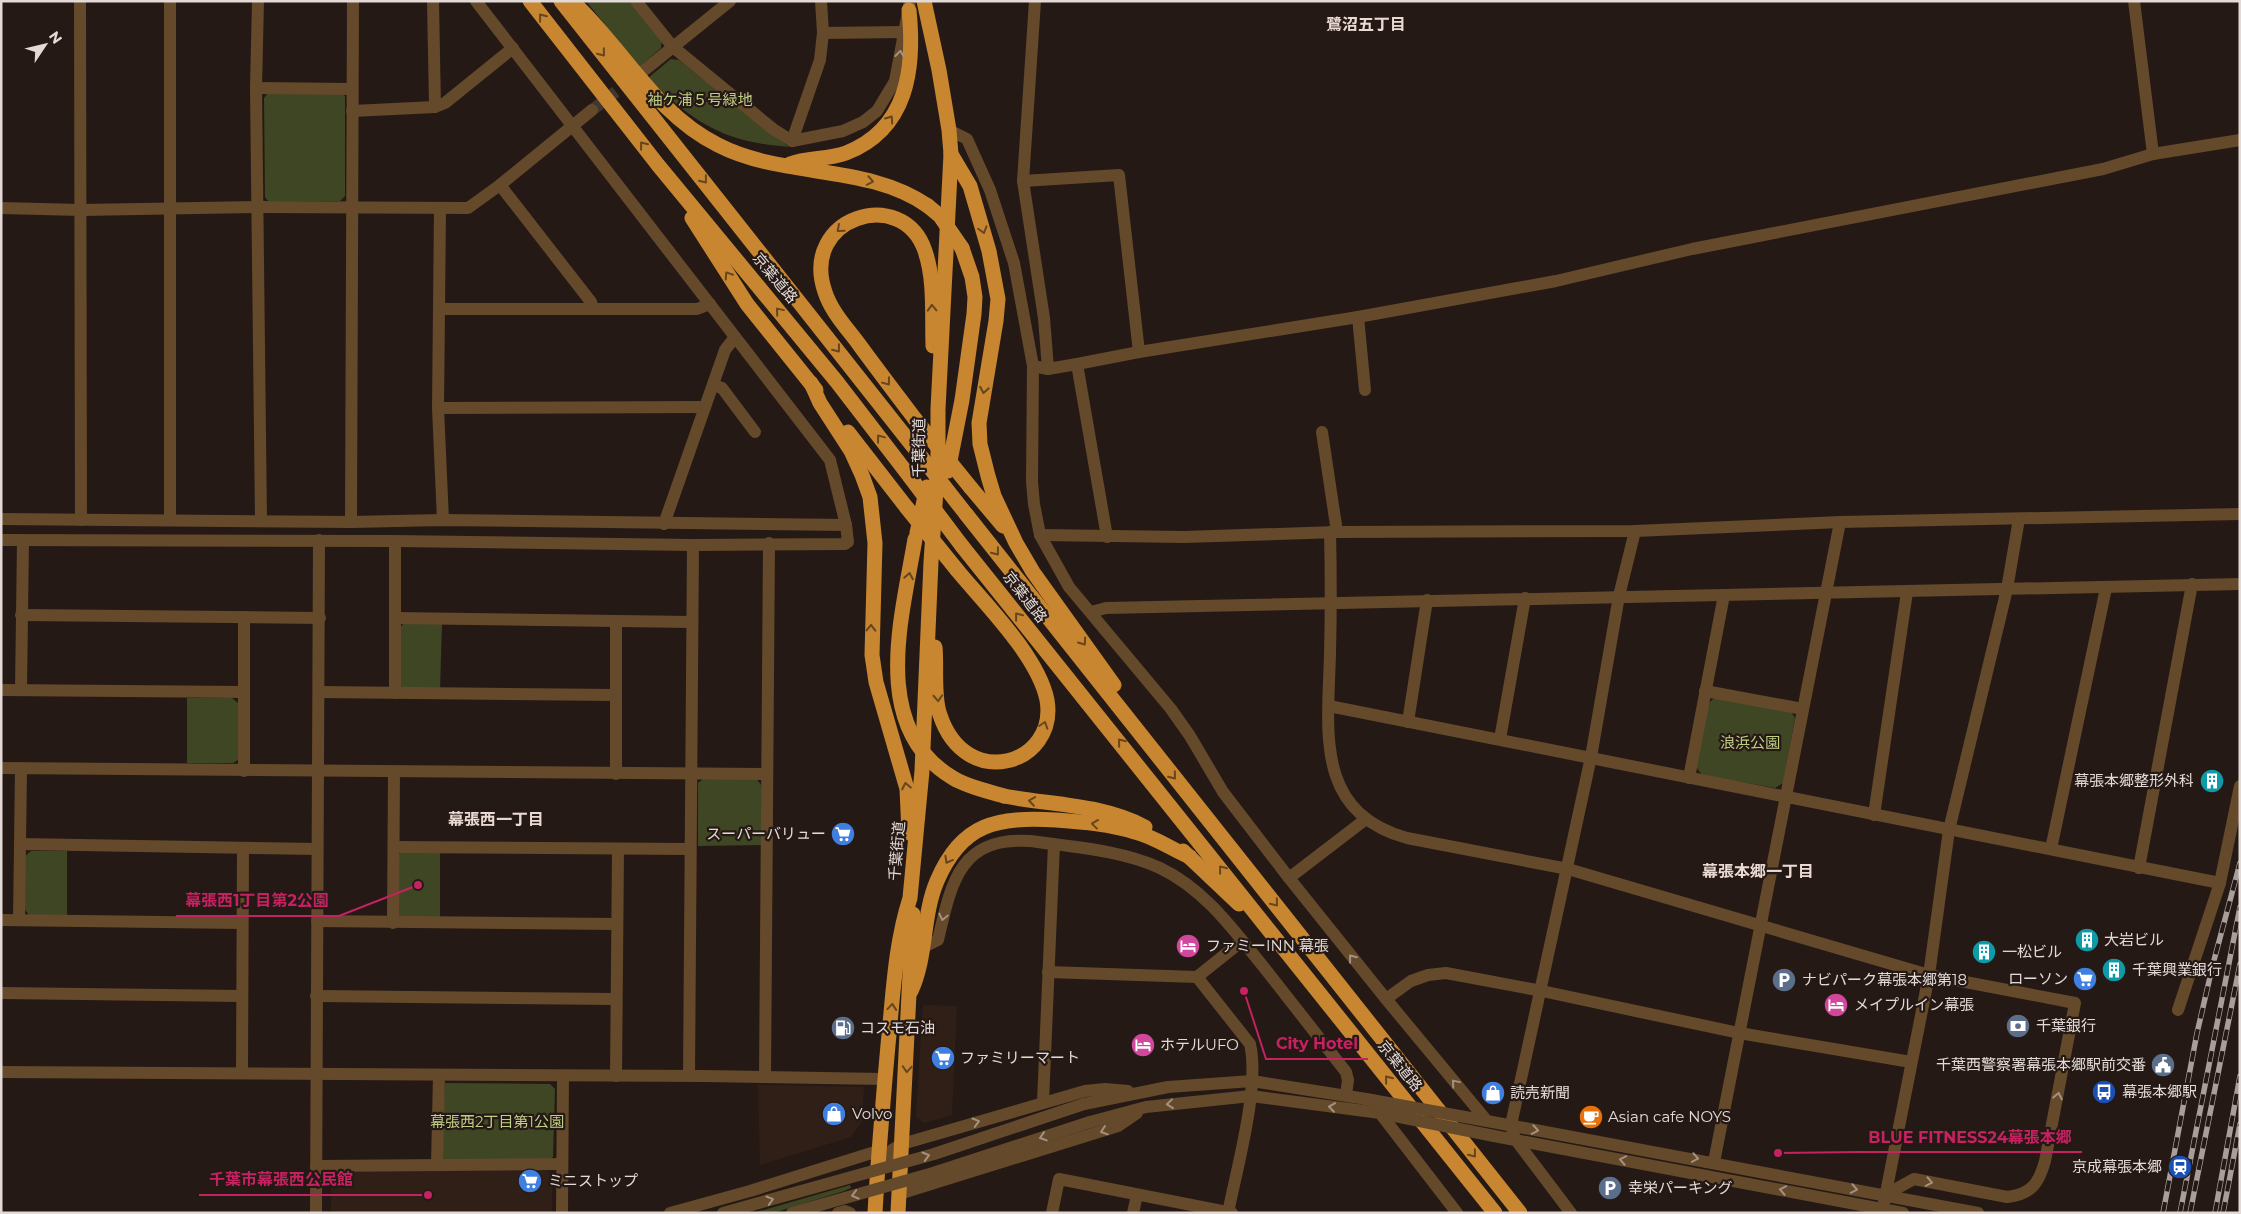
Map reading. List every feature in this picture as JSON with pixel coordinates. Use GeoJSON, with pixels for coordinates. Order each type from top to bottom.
{"type":"FeatureCollection","features":[{"type":"Feature","properties":{"kind":"highway","name":"京葉道路"},"geometry":{"type":"LineString","coordinates":[[530,1],[658,164],[838,382],[962,546],[1495,1213]]}},
{"type":"Feature","properties":{"kind":"highway","name":"京葉道路"},"geometry":{"type":"LineString","coordinates":[[561,1],[1520,1213]]}},
{"type":"Feature","properties":{"kind":"highway"},"geometry":{"type":"LineString","coordinates":[[572,1],[651,92],[696,132],[718,146],[761,162],[881,183],[911,194],[940,216],[962,248],[972,277],[975,297],[974,314],[962,400],[930,562],[939,714],[960,749],[973,759],[986,763],[1000,764],[1026,752],[1037,741],[1048,715],[1040,681],[1023,650],[957,570],[907,508],[747,304],[658,164]]}},
{"type":"Feature","properties":{"kind":"highway","name":"千葉街道"},"geometry":{"type":"LineString","coordinates":[[875,1213],[878,1151],[894,979],[910,898],[922,771],[930,562],[938,462],[938,409],[950,154],[949,130],[939,70],[924,1]]}},
{"type":"Feature","properties":{"kind":"highway"},"geometry":{"type":"LineString","coordinates":[[786,166],[801,159],[835,156],[860,147],[882,130],[892,117],[904,93],[911,65],[910,6]]}},
{"type":"Feature","properties":{"kind":"highway"},"geometry":{"type":"LineString","coordinates":[[950,154],[964,173],[976,205],[989,251],[998,299],[981,406],[980,444],[994,496],[1016,543],[1033,572],[1145,728],[1158,756]]}},
{"type":"Feature","properties":{"kind":"highway"},"geometry":{"type":"LineString","coordinates":[[938,409],[934,390],[931,281],[925,250],[912,231],[901,222],[876,215],[853,219],[839,228],[830,238],[823,251],[821,277],[824,292],[830,306],[915,419],[1016,543]]}},
{"type":"Feature","properties":{"kind":"highway"},"geometry":{"type":"LineString","coordinates":[[811,384],[820,403],[850,452],[870,497],[875,542],[872,655],[876,682],[907,789],[909,836],[915,850]]}},
{"type":"Feature","properties":{"kind":"highway"},"geometry":{"type":"LineString","coordinates":[[938,462],[928,478],[915,539],[896,659],[898,687],[905,718],[924,753],[936,765],[965,784],[1004,796],[1112,814],[1136,822],[1157,833],[1190,857],[1238,904],[1264,935],[1281,944]]}},
{"type":"Feature","properties":{"kind":"highway"},"geometry":{"type":"LineString","coordinates":[[911,991],[918,976],[936,882],[952,852],[964,839],[995,822],[1009,819],[1030,819],[1108,826],[1136,832],[1190,857]]}},
{"type":"Feature","properties":{"kind":"highway","name":"千葉街道"},"geometry":{"type":"LineString","coordinates":[[898,1213],[911,991],[913,913],[910,898]]}},
{"type":"Feature","properties":{"kind":"street"},"geometry":{"type":"LineString","coordinates":[[80,1],[81,520]]}},
{"type":"Feature","properties":{"kind":"street"},"geometry":{"type":"LineString","coordinates":[[170,1],[170,520]]}},
{"type":"Feature","properties":{"kind":"street"},"geometry":{"type":"LineString","coordinates":[[258,1],[256,88],[259,207],[261,521]]}},
{"type":"Feature","properties":{"kind":"street"},"geometry":{"type":"LineString","coordinates":[[351,522],[352,1]]}},
{"type":"Feature","properties":{"kind":"street"},"geometry":{"type":"LineString","coordinates":[[433,1],[435,106]]}},
{"type":"Feature","properties":{"kind":"street"},"geometry":{"type":"LineString","coordinates":[[1,540],[320,540],[693,545],[844,544],[849,538],[830,460],[476,1]]}},
{"type":"Feature","properties":{"kind":"street"},"geometry":{"type":"LineString","coordinates":[[636,1],[673,47],[772,129],[792,141],[843,131],[863,122],[877,111],[895,81],[910,6]]}},
{"type":"Feature","properties":{"kind":"street"},"geometry":{"type":"LineString","coordinates":[[642,72],[730,1]]}},
{"type":"Feature","properties":{"kind":"street"},"geometry":{"type":"LineString","coordinates":[[792,141],[820,60],[822,33],[821,1]]}},
{"type":"Feature","properties":{"kind":"street"},"geometry":{"type":"LineString","coordinates":[[1035,1],[1023,181],[1044,318],[1048,369]]}},
{"type":"Feature","properties":{"kind":"street"},"geometry":{"type":"LineString","coordinates":[[2134,1],[2153,154]]}},
{"type":"Feature","properties":{"kind":"street"},"geometry":{"type":"LineString","coordinates":[[822,33],[904,32]]}},
{"type":"Feature","properties":{"kind":"street"},"geometry":{"type":"LineString","coordinates":[[352,111],[435,106],[445,103],[513,48]]}},
{"type":"Feature","properties":{"kind":"street"},"geometry":{"type":"LineString","coordinates":[[256,88],[352,89]]}},
{"type":"Feature","properties":{"kind":"street"},"geometry":{"type":"LineString","coordinates":[[1,208],[81,210],[259,207],[468,208],[500,185],[592,110]]}},
{"type":"Feature","properties":{"kind":"street"},"geometry":{"type":"LineString","coordinates":[[949,130],[967,139],[993,200],[1014,263],[1033,366],[1032,482],[1040,535],[1069,587],[1171,709],[1190,736],[1223,792],[1386,1000],[1487,1120]]}},
{"type":"Feature","properties":{"kind":"street"},"geometry":{"type":"LineString","coordinates":[[1033,366],[1048,369],[1139,352],[1358,317],[1556,281],[1692,249],[2103,169],[2153,154],[2240,140]]}},
{"type":"Feature","properties":{"kind":"street"},"geometry":{"type":"LineString","coordinates":[[1023,181],[1120,174],[1139,352]]}},
{"type":"Feature","properties":{"kind":"street"},"geometry":{"type":"LineString","coordinates":[[500,185],[591,302],[593,309]]}},
{"type":"Feature","properties":{"kind":"street"},"geometry":{"type":"LineString","coordinates":[[976,205],[977,197],[981,194],[988,194],[993,200]]}},
{"type":"Feature","properties":{"kind":"street"},"geometry":{"type":"LineString","coordinates":[[440,208],[438,408],[442,520]]}},
{"type":"Feature","properties":{"kind":"street"},"geometry":{"type":"LineString","coordinates":[[440,309],[696,309],[710,304]]}},
{"type":"Feature","properties":{"kind":"street"},"geometry":{"type":"LineString","coordinates":[[1358,317],[1366,390]]}},
{"type":"Feature","properties":{"kind":"street"},"geometry":{"type":"LineString","coordinates":[[664,524],[725,350],[736,337]]}},
{"type":"Feature","properties":{"kind":"street"},"geometry":{"type":"LineString","coordinates":[[1076,364],[1107,536]]}},
{"type":"Feature","properties":{"kind":"street"},"geometry":{"type":"LineString","coordinates":[[712,386],[722,388],[755,432]]}},
{"type":"Feature","properties":{"kind":"street"},"geometry":{"type":"LineString","coordinates":[[438,408],[705,407]]}},
{"type":"Feature","properties":{"kind":"street"},"geometry":{"type":"LineString","coordinates":[[1322,432],[1334,532],[1329,743],[1333,769],[1344,795],[1366,818],[1382,828],[1407,838],[1568,869],[1930,975],[2075,1002],[2040,1179],[2029,1190],[2018,1196],[2007,1197],[1914,1179],[1885,1195]]}},
{"type":"Feature","properties":{"kind":"street"},"geometry":{"type":"LineString","coordinates":[[1040,535],[1184,538],[1334,532],[1634,531],[1840,522],[2240,514]]}},
{"type":"Feature","properties":{"kind":"street"},"geometry":{"type":"LineString","coordinates":[[1884,1211],[1885,1195],[1930,975],[1949,830],[2007,589],[2019,518]]}},
{"type":"Feature","properties":{"kind":"street"},"geometry":{"type":"LineString","coordinates":[[1,519],[351,522],[442,520],[846,525]]}},
{"type":"Feature","properties":{"kind":"street"},"geometry":{"type":"LineString","coordinates":[[1714,1162],[1840,522]]}},
{"type":"Feature","properties":{"kind":"street"},"geometry":{"type":"LineString","coordinates":[[1571,1213],[1515,1139],[1511,1125],[1568,869],[1591,757],[1619,596],[1634,531]]}},
{"type":"Feature","properties":{"kind":"street"},"geometry":{"type":"LineString","coordinates":[[21,690],[23,540]]}},
{"type":"Feature","properties":{"kind":"street"},"geometry":{"type":"LineString","coordinates":[[316,1213],[320,540]]}},
{"type":"Feature","properties":{"kind":"street"},"geometry":{"type":"LineString","coordinates":[[395,541],[395,693]]}},
{"type":"Feature","properties":{"kind":"street"},"geometry":{"type":"LineString","coordinates":[[765,1077],[769,543]]}},
{"type":"Feature","properties":{"kind":"street"},"geometry":{"type":"LineString","coordinates":[[688,1076],[693,545]]}},
{"type":"Feature","properties":{"kind":"street"},"geometry":{"type":"LineString","coordinates":[[2139,868],[2192,584]]}},
{"type":"Feature","properties":{"kind":"street"},"geometry":{"type":"LineString","coordinates":[[1090,612],[1106,608],[1332,602],[1825,594],[2240,584]]}},
{"type":"Feature","properties":{"kind":"street"},"geometry":{"type":"LineString","coordinates":[[2051,849],[2106,588]]}},
{"type":"Feature","properties":{"kind":"street"},"geometry":{"type":"LineString","coordinates":[[1874,815],[1907,592]]}},
{"type":"Feature","properties":{"kind":"street"},"geometry":{"type":"LineString","coordinates":[[1689,778],[1724,595]]}},
{"type":"Feature","properties":{"kind":"street"},"geometry":{"type":"LineString","coordinates":[[1500,739],[1525,598]]}},
{"type":"Feature","properties":{"kind":"street"},"geometry":{"type":"LineString","coordinates":[[1408,722],[1427,600]]}},
{"type":"Feature","properties":{"kind":"street"},"geometry":{"type":"LineString","coordinates":[[21,615],[320,618]]}},
{"type":"Feature","properties":{"kind":"street"},"geometry":{"type":"LineString","coordinates":[[244,617],[244,771]]}},
{"type":"Feature","properties":{"kind":"street"},"geometry":{"type":"LineString","coordinates":[[395,618],[692,622]]}},
{"type":"Feature","properties":{"kind":"street"},"geometry":{"type":"LineString","coordinates":[[616,621],[616,774]]}},
{"type":"Feature","properties":{"kind":"street"},"geometry":{"type":"LineString","coordinates":[[1,690],[243,692]]}},
{"type":"Feature","properties":{"kind":"street"},"geometry":{"type":"LineString","coordinates":[[1705,690],[1803,709]]}},
{"type":"Feature","properties":{"kind":"street"},"geometry":{"type":"LineString","coordinates":[[319,692],[616,695]]}},
{"type":"Feature","properties":{"kind":"street"},"geometry":{"type":"LineString","coordinates":[[1329,706],[2220,884]]}},
{"type":"Feature","properties":{"kind":"street"},"geometry":{"type":"LineString","coordinates":[[1,768],[767,774]]}},
{"type":"Feature","properties":{"kind":"street"},"geometry":{"type":"LineString","coordinates":[[19,920],[21,768]]}},
{"type":"Feature","properties":{"kind":"street"},"geometry":{"type":"LineString","coordinates":[[393,923],[394,772]]}},
{"type":"Feature","properties":{"kind":"street"},"geometry":{"type":"LineString","coordinates":[[2178,1010],[2220,884],[2240,786]]}},
{"type":"Feature","properties":{"kind":"street"},"geometry":{"type":"LineString","coordinates":[[1289,878],[1366,818]]}},
{"type":"Feature","properties":{"kind":"street"},"geometry":{"type":"LineString","coordinates":[[922,948],[938,940],[954,879],[970,858],[986,848],[1003,842],[1016,840],[1112,853],[1165,871],[1196,891],[1223,918],[1242,941],[1346,1072],[1348,1080],[1346,1096]]}},
{"type":"Feature","properties":{"kind":"street"},"geometry":{"type":"LineString","coordinates":[[20,844],[317,849]]}},
{"type":"Feature","properties":{"kind":"street"},"geometry":{"type":"LineString","coordinates":[[1043,1102],[1054,844]]}},
{"type":"Feature","properties":{"kind":"street"},"geometry":{"type":"LineString","coordinates":[[394,847],[690,849]]}},
{"type":"Feature","properties":{"kind":"street"},"geometry":{"type":"LineString","coordinates":[[242,1073],[243,848]]}},
{"type":"Feature","properties":{"kind":"street"},"geometry":{"type":"LineString","coordinates":[[616,1076],[618,850]]}},
{"type":"Feature","properties":{"kind":"street"},"geometry":{"type":"LineString","coordinates":[[1,920],[242,923]]}},
{"type":"Feature","properties":{"kind":"street"},"geometry":{"type":"LineString","coordinates":[[317,921],[617,924]]}},
{"type":"Feature","properties":{"kind":"street"},"geometry":{"type":"LineString","coordinates":[[1048,972],[1197,977],[1242,941]]}},
{"type":"Feature","properties":{"kind":"street"},"geometry":{"type":"LineString","coordinates":[[1386,1000],[1411,981],[1428,975],[1446,973],[1542,991],[1739,1033],[1911,1062]]}},
{"type":"Feature","properties":{"kind":"street"},"geometry":{"type":"LineString","coordinates":[[1052,1213],[1059,1179],[1229,1212],[1251,1096],[1253,1053],[1250,1044],[1197,977]]}},
{"type":"Feature","properties":{"kind":"street"},"geometry":{"type":"LineString","coordinates":[[1,993],[242,996]]}},
{"type":"Feature","properties":{"kind":"street"},"geometry":{"type":"LineString","coordinates":[[316,996],[616,999]]}},
{"type":"Feature","properties":{"kind":"street"},"geometry":{"type":"LineString","coordinates":[[1,1072],[885,1079]]}},
{"type":"Feature","properties":{"kind":"street"},"geometry":{"type":"LineString","coordinates":[[437,1165],[439,1075]]}},
{"type":"Feature","properties":{"kind":"street"},"geometry":{"type":"LineString","coordinates":[[562,1213],[563,1076]]}},
{"type":"Feature","properties":{"kind":"street"},"geometry":{"type":"LineString","coordinates":[[723,1213],[934,1154],[1084,1104],[1136,1092],[1252,1081],[1366,1098],[1487,1120],[1978,1213]]}},
{"type":"Feature","properties":{"kind":"street"},"geometry":{"type":"LineString","coordinates":[[877,1176],[892,1150],[902,1144],[1043,1102],[1091,1090],[1118,1089],[1136,1092]]}},
{"type":"Feature","properties":{"kind":"street"},"geometry":{"type":"LineString","coordinates":[[792,1213],[933,1174],[1090,1122],[1146,1107],[1251,1096],[1380,1113],[1884,1211],[1904,1213]]}},
{"type":"Feature","properties":{"kind":"street"},"geometry":{"type":"LineString","coordinates":[[899,1194],[1118,1126],[1146,1107]]}},
{"type":"Feature","properties":{"kind":"street"},"geometry":{"type":"LineString","coordinates":[[1380,1113],[1457,1213]]}},
{"type":"Feature","properties":{"kind":"street"},"geometry":{"type":"LineString","coordinates":[[670,1213],[750,1191],[878,1151]]}},
{"type":"Feature","properties":{"kind":"street"},"geometry":{"type":"LineString","coordinates":[[316,1166],[562,1164]]}},
{"type":"Feature","properties":{"kind":"street"},"geometry":{"type":"LineString","coordinates":[[1133,1213],[1137,1195]]}},
{"type":"Feature","properties":{"kind":"street"},"geometry":{"type":"LineString","coordinates":[[838,1213],[846,1211],[850,1213]]}},
{"type":"Feature","properties":{"kind":"shaded area"},"geometry":{"type":"Polygon","coordinates":[[[923,1005],[957,1006],[952,1115],[924,1123],[916,1117],[923,1005]]]}},
{"type":"Feature","properties":{"kind":"shaded area"},"geometry":{"type":"Polygon","coordinates":[[[758,1085],[864,1087],[862,1121],[851,1137],[760,1165],[758,1085]]]}},
{"type":"Feature","properties":{"kind":"shaded area"},"geometry":{"type":"Polygon","coordinates":[[[334,1169],[548,1171],[552,1177],[552,1213],[331,1213],[331,1174],[334,1169]]]}},
{"type":"Feature","properties":{"kind":"green space"},"geometry":{"type":"Polygon","coordinates":[[[586,1],[631,1],[662,40],[661,48],[639,67],[586,1]]]}},
{"type":"Feature","properties":{"kind":"green space","name":"袖ケ浦５号緑地"},"geometry":{"type":"Polygon","coordinates":[[[671,59],[679,60],[789,147],[728,135],[711,128],[680,107],[648,78],[671,59]]]}},
{"type":"Feature","properties":{"kind":"green space"},"geometry":{"type":"Polygon","coordinates":[[[269,92],[340,92],[345,96],[345,196],[340,201],[268,201],[265,197],[264,98],[269,92]]]}},
{"type":"Feature","properties":{"kind":"green space"},"geometry":{"type":"Polygon","coordinates":[[[404,623],[442,624],[440,690],[403,689],[399,685],[400,628],[404,623]]]}},
{"type":"Feature","properties":{"kind":"green space","name":"浪浜公園"},"geometry":{"type":"Polygon","coordinates":[[[1716,696],[1790,710],[1795,718],[1783,783],[1775,788],[1702,775],[1696,767],[1708,704],[1716,696]]]}},
{"type":"Feature","properties":{"kind":"green space"},"geometry":{"type":"Polygon","coordinates":[[[187,698],[232,698],[238,703],[238,760],[233,763],[187,763],[187,698]]]}},
{"type":"Feature","properties":{"kind":"green space"},"geometry":{"type":"Polygon","coordinates":[[[756,778],[761,785],[761,845],[698,846],[698,783],[703,779],[756,778]]]}},
{"type":"Feature","properties":{"kind":"green space"},"geometry":{"type":"Polygon","coordinates":[[[31,851],[67,851],[67,916],[30,916],[25,910],[24,857],[31,851]]]}},
{"type":"Feature","properties":{"kind":"green space"},"geometry":{"type":"Polygon","coordinates":[[[402,852],[440,853],[440,920],[401,920],[396,914],[397,856],[402,852]]]}},
{"type":"Feature","properties":{"kind":"green space","name":"幕張西2丁目第1公園"},"geometry":{"type":"Polygon","coordinates":[[[445,1083],[550,1084],[555,1089],[553,1157],[547,1161],[443,1160],[440,1156],[445,1083]]]}},
{"type":"Feature","properties":{"kind":"green space"},"geometry":{"type":"Polygon","coordinates":[[[850,1185],[851,1188],[844,1191],[773,1213],[753,1213],[850,1185]]]}},
{"type":"Feature","properties":{"kind":"tunnel"},"geometry":{"type":"LineString","coordinates":[[592,110],[634,78]]}},
{"type":"Feature","properties":{"kind":"railway"},"geometry":{"type":"LineString","coordinates":[[2163,1213],[2197,1033],[2240,863]]}},
{"type":"Feature","properties":{"kind":"railway"},"geometry":{"type":"LineString","coordinates":[[2180,1213],[2240,907]]}},
{"type":"Feature","properties":{"kind":"railway"},"geometry":{"type":"LineString","coordinates":[[2190,1213],[2240,964]]}},
{"type":"Feature","properties":{"kind":"railway"},"geometry":{"type":"LineString","coordinates":[[2215,1213],[2240,1076]]}},
{"type":"Feature","properties":{"kind":"railway"},"geometry":{"type":"LineString","coordinates":[[2223,1213],[2240,1124]]}},
{"type":"Feature","properties":{"kind":"place","name":"幕張本郷整形外科"},"geometry":{"type":"Point","coordinates":[2212,781]}},
{"type":"Feature","properties":{"kind":"place","name":"スーパーバリュー"},"geometry":{"type":"Point","coordinates":[843,834]}},
{"type":"Feature","properties":{"kind":"place","name":"幕張西1丁目第2公園"},"geometry":{"type":"Point","coordinates":[418,885]}},
{"type":"Feature","properties":{"kind":"place","name":"大岩ビル"},"geometry":{"type":"Point","coordinates":[2087,940]}},
{"type":"Feature","properties":{"kind":"place","name":"ファミーINN 幕張"},"geometry":{"type":"Point","coordinates":[1188,946]}},
{"type":"Feature","properties":{"kind":"place","name":"一松ビル"},"geometry":{"type":"Point","coordinates":[1984,952]}},
{"type":"Feature","properties":{"kind":"place","name":"千葉興業銀行"},"geometry":{"type":"Point","coordinates":[2114,970]}},
{"type":"Feature","properties":{"kind":"place","name":"ローソン"},"geometry":{"type":"Point","coordinates":[2085,979]}},
{"type":"Feature","properties":{"kind":"place","name":"ナビパーク幕張本郷第18"},"geometry":{"type":"Point","coordinates":[1784,980]}},
{"type":"Feature","properties":{"kind":"place","name":"City Hotel"},"geometry":{"type":"Point","coordinates":[1244,991]}},
{"type":"Feature","properties":{"kind":"place","name":"メイプルイン幕張"},"geometry":{"type":"Point","coordinates":[1836,1005]}},
{"type":"Feature","properties":{"kind":"place","name":"千葉銀行"},"geometry":{"type":"Point","coordinates":[2018,1026]}},
{"type":"Feature","properties":{"kind":"place","name":"コスモ石油"},"geometry":{"type":"Point","coordinates":[843,1028]}},
{"type":"Feature","properties":{"kind":"place","name":"ホテルUFO"},"geometry":{"type":"Point","coordinates":[1143,1045]}},
{"type":"Feature","properties":{"kind":"place","name":"ファミリーマート"},"geometry":{"type":"Point","coordinates":[943,1058]}},
{"type":"Feature","properties":{"kind":"place","name":"千葉西警察署幕張本郷駅前交番"},"geometry":{"type":"Point","coordinates":[2163,1065]}},
{"type":"Feature","properties":{"kind":"place","name":"幕張本郷駅"},"geometry":{"type":"Point","coordinates":[2104,1092]}},
{"type":"Feature","properties":{"kind":"place","name":"読売新聞"},"geometry":{"type":"Point","coordinates":[1493,1093]}},
{"type":"Feature","properties":{"kind":"place","name":"Volvo"},"geometry":{"type":"Point","coordinates":[834,1114]}},
{"type":"Feature","properties":{"kind":"place","name":"Asian cafe NOYS"},"geometry":{"type":"Point","coordinates":[1591,1117]}},
{"type":"Feature","properties":{"kind":"place","name":"BLUE FITNESS24幕張本郷"},"geometry":{"type":"Point","coordinates":[1778,1153]}},
{"type":"Feature","properties":{"kind":"place","name":"京成幕張本郷"},"geometry":{"type":"Point","coordinates":[2180,1167]}},
{"type":"Feature","properties":{"kind":"place","name":"ミニストップ"},"geometry":{"type":"Point","coordinates":[530,1181]}},
{"type":"Feature","properties":{"kind":"place","name":"幸栄パーキング"},"geometry":{"type":"Point","coordinates":[1610,1188]}},
{"type":"Feature","properties":{"kind":"place","name":"千葉市幕張西公民館"},"geometry":{"type":"Point","coordinates":[428,1195]}},
{"type":"Feature","properties":{"kind":"district","name":"鷺沼五丁目"},"geometry":{"type":"Point","coordinates":[1366,24]}},
{"type":"Feature","properties":{"kind":"district","name":"幕張西一丁目"},"geometry":{"type":"Point","coordinates":[496,819]}},
{"type":"Feature","properties":{"kind":"district","name":"幕張本郷一丁目"},"geometry":{"type":"Point","coordinates":[1758,871]}}]}
